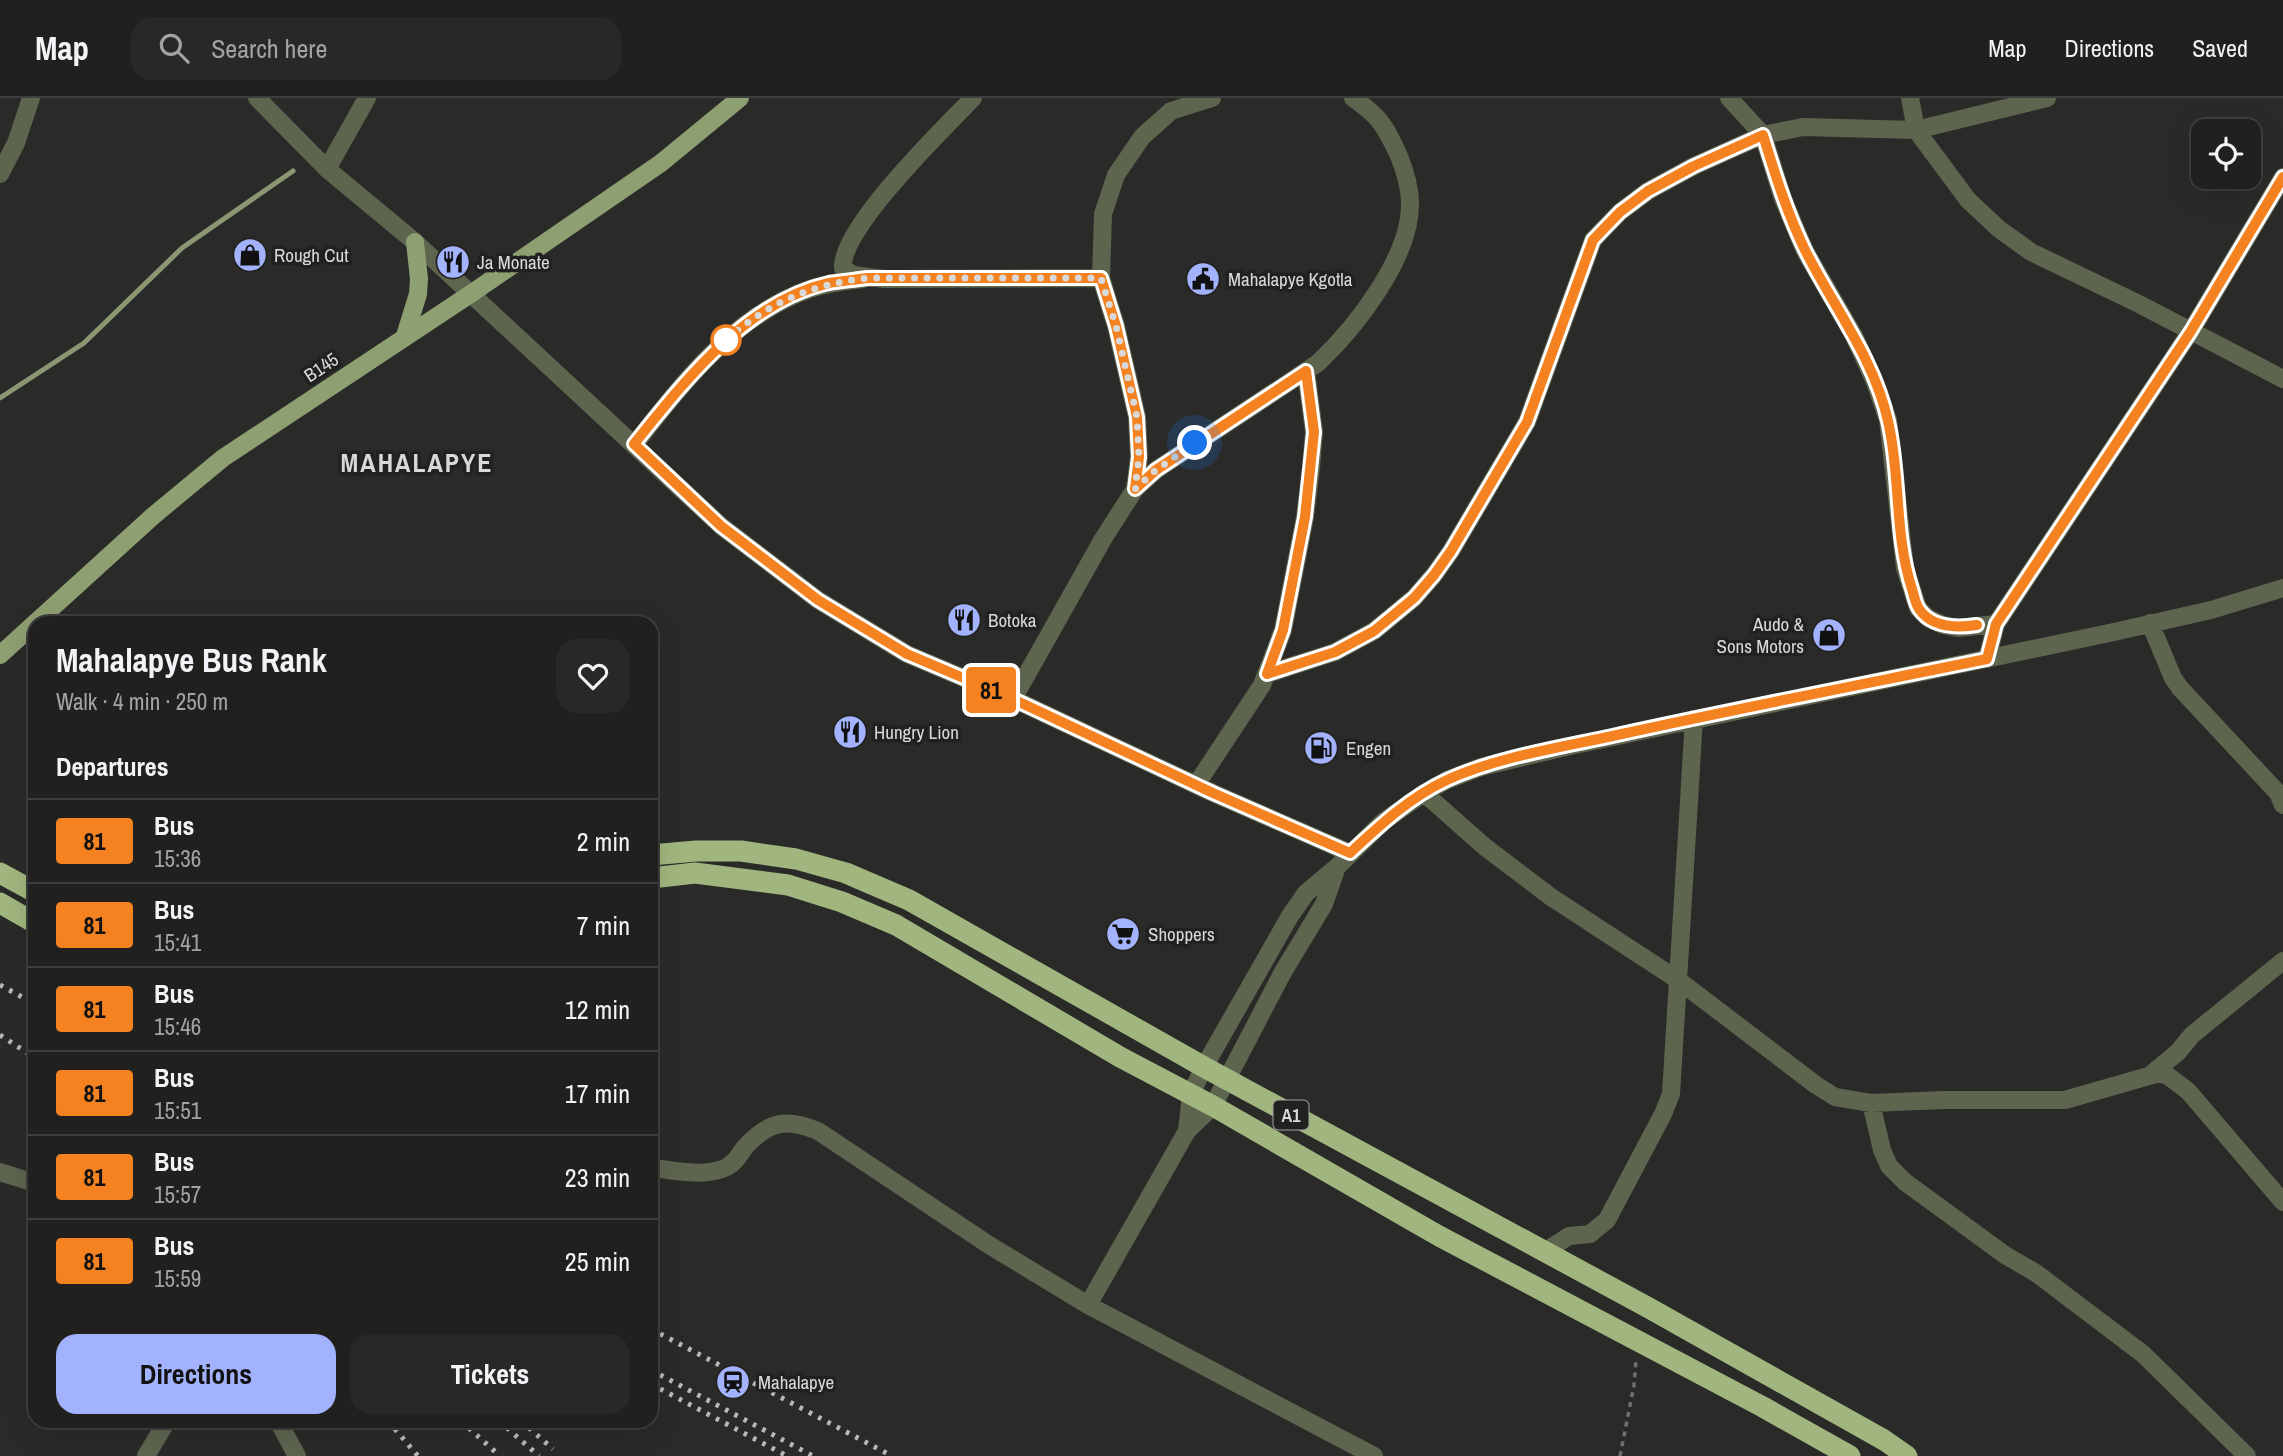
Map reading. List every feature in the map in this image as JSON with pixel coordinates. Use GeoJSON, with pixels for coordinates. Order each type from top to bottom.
{"type":"FeatureCollection","features":[{"type":"Feature","properties":{"kind":"highway","name":"A1"},"geometry":{"type":"LineString","coordinates":[[658,854],[741,851],[796,859],[846,873],[909,900],[1227,1080],[1884,1440],[1907,1456]]}},
{"type":"Feature","properties":{"kind":"highway"},"geometry":{"type":"LineString","coordinates":[[0,873],[28,888]]}},
{"type":"Feature","properties":{"kind":"highway","name":"A1"},"geometry":{"type":"LineString","coordinates":[[658,877],[695,873],[788,885],[842,902],[896,925],[1120,1057],[1213,1106],[1439,1236],[1763,1407],[1850,1456]]}},
{"type":"Feature","properties":{"kind":"highway"},"geometry":{"type":"LineString","coordinates":[[0,903],[28,919]]}},
{"type":"Feature","properties":{"kind":"main road","name":"B145"},"geometry":{"type":"LineString","coordinates":[[43,616],[153,516],[223,458],[661,163],[740,98]]}},
{"type":"Feature","properties":{"kind":"main road"},"geometry":{"type":"LineString","coordinates":[[405,336],[418,294],[415,242]]}},
{"type":"Feature","properties":{"kind":"main road","name":"B145"},"geometry":{"type":"LineString","coordinates":[[0,655],[28,630]]}},
{"type":"Feature","properties":{"kind":"street"},"geometry":{"type":"LineString","coordinates":[[0,174],[16,143],[31,98]]}},
{"type":"Feature","properties":{"kind":"street"},"geometry":{"type":"LineString","coordinates":[[257,98],[327,169],[415,242],[721,526],[818,600],[907,654],[1013,699],[1196,785],[1350,853]]}},
{"type":"Feature","properties":{"kind":"street"},"geometry":{"type":"LineString","coordinates":[[327,169],[367,98]]}},
{"type":"Feature","properties":{"kind":"street"},"geometry":{"type":"LineString","coordinates":[[867,278],[853,275],[843,268],[843,258],[851,240],[901,173],[972,98]]}},
{"type":"Feature","properties":{"kind":"street"},"geometry":{"type":"LineString","coordinates":[[1135,489],[1139,457],[1137,417],[1116,326],[1101,278],[1103,214],[1116,175],[1167,104],[1212,98]]}},
{"type":"Feature","properties":{"kind":"street"},"geometry":{"type":"LineString","coordinates":[[1013,699],[1103,539],[1135,489],[1156,470],[1306,371],[1339,342],[1375,296],[1407,231],[1410,203],[1406,175],[1394,144],[1376,116],[1353,98]]}},
{"type":"Feature","properties":{"kind":"street"},"geometry":{"type":"LineString","coordinates":[[1729,98],[1763,135],[1783,200],[1805,251],[1854,336],[1875,382],[1888,420],[1905,568],[1918,608],[1928,618],[1943,625],[1958,628],[1996,624]]}},
{"type":"Feature","properties":{"kind":"street"},"geometry":{"type":"LineString","coordinates":[[1910,98],[1916,130],[1968,200],[1998,229],[2031,252],[2283,379]]}},
{"type":"Feature","properties":{"kind":"street"},"geometry":{"type":"LineString","coordinates":[[1267,674],[1345,647],[1374,631],[1414,598],[1434,575],[1527,422],[1593,240],[1620,212],[1648,191],[1694,166],[1763,135],[1803,127],[1916,130],[2047,98]]}},
{"type":"Feature","properties":{"kind":"street"},"geometry":{"type":"LineString","coordinates":[[1987,659],[1996,624],[2191,331],[2283,177]]}},
{"type":"Feature","properties":{"kind":"street"},"geometry":{"type":"LineString","coordinates":[[634,444],[700,367],[741,327],[786,299],[810,289],[830,283],[867,278],[1101,278]]}},
{"type":"Feature","properties":{"kind":"street"},"geometry":{"type":"LineString","coordinates":[[1196,785],[1262,685],[1283,630],[1307,505],[1314,432],[1306,371]]}},
{"type":"Feature","properties":{"kind":"street"},"geometry":{"type":"LineString","coordinates":[[1186,1130],[1191,1094],[1204,1067],[1290,916],[1306,893],[1384,821],[1447,780],[1481,767],[1694,719],[2211,610],[2283,588]]}},
{"type":"Feature","properties":{"kind":"street"},"geometry":{"type":"LineString","coordinates":[[2150,623],[2173,678],[2180,688],[2278,793],[2283,805]]}},
{"type":"Feature","properties":{"kind":"street"},"geometry":{"type":"LineString","coordinates":[[1544,1252],[1569,1236],[1590,1234],[1607,1220],[1671,1094],[1694,719]]}},
{"type":"Feature","properties":{"kind":"street"},"geometry":{"type":"LineString","coordinates":[[1424,793],[1485,848],[1551,897],[1678,980],[1835,1097],[1871,1103],[2065,1100],[2159,1073],[2168,1076],[2188,1091],[2283,1202]]}},
{"type":"Feature","properties":{"kind":"street"},"geometry":{"type":"LineString","coordinates":[[1088,1305],[1186,1130],[1213,1106],[1283,972],[1324,904],[1337,867]]}},
{"type":"Feature","properties":{"kind":"street"},"geometry":{"type":"LineString","coordinates":[[2149,1076],[2178,1052],[2192,1035],[2283,961]]}},
{"type":"Feature","properties":{"kind":"street"},"geometry":{"type":"LineString","coordinates":[[1871,1103],[1882,1150],[1889,1167],[1905,1182],[2005,1255],[2036,1273],[2143,1354],[2247,1456]]}},
{"type":"Feature","properties":{"kind":"street"},"geometry":{"type":"LineString","coordinates":[[658,1169],[712,1172],[735,1161],[765,1128],[786,1122],[806,1126],[818,1131],[989,1245],[1088,1305],[1374,1456]]}},
{"type":"Feature","properties":{"kind":"street"},"geometry":{"type":"LineString","coordinates":[[0,1172],[28,1181]]}},
{"type":"Feature","properties":{"kind":"street"},"geometry":{"type":"LineString","coordinates":[[146,1456],[163,1428]]}},
{"type":"Feature","properties":{"kind":"street"},"geometry":{"type":"LineString","coordinates":[[282,1428],[297,1456]]}},
{"type":"Feature","properties":{"kind":"path"},"geometry":{"type":"LineString","coordinates":[[1620,1456],[1634,1385],[1635,1340]]}},
{"type":"Feature","properties":{"kind":"waterway"},"geometry":{"type":"LineString","coordinates":[[0,398],[84,343],[182,248],[293,171]]}},
{"type":"Feature","properties":{"kind":"railway"},"geometry":{"type":"LineString","coordinates":[[0,985],[28,1000]]}},
{"type":"Feature","properties":{"kind":"railway"},"geometry":{"type":"LineString","coordinates":[[0,1035],[28,1053]]}},
{"type":"Feature","properties":{"kind":"railway"},"geometry":{"type":"LineString","coordinates":[[658,1333],[892,1456]]}},
{"type":"Feature","properties":{"kind":"railway"},"geometry":{"type":"LineString","coordinates":[[658,1374],[813,1456]]}},
{"type":"Feature","properties":{"kind":"railway"},"geometry":{"type":"LineString","coordinates":[[658,1388],[787,1456]]}},
{"type":"Feature","properties":{"kind":"railway"},"geometry":{"type":"LineString","coordinates":[[394,1428],[418,1456]]}},
{"type":"Feature","properties":{"kind":"railway"},"geometry":{"type":"LineString","coordinates":[[469,1428],[500,1456]]}},
{"type":"Feature","properties":{"kind":"railway"},"geometry":{"type":"LineString","coordinates":[[507,1428],[539,1456]]}},
{"type":"Feature","properties":{"kind":"railway"},"geometry":{"type":"LineString","coordinates":[[529,1428],[553,1449]]}},
{"type":"Feature","properties":{"kind":"bus line","name":"81"},"geometry":{"type":"LineString","coordinates":[[1977,625],[1958,628],[1943,625],[1928,618],[1918,608],[1905,568],[1888,420],[1875,382],[1854,336],[1805,251],[1783,200],[1763,135],[1694,166],[1648,191],[1620,212],[1593,240],[1527,422],[1451,551],[1414,598],[1374,631],[1335,652],[1267,674],[1283,630],[1305,517],[1314,432],[1306,371],[1156,470],[1135,489],[1139,457],[1137,417],[1116,326],[1101,278],[867,278],[830,283],[810,289],[786,299],[741,327],[722,343],[634,444],[721,526],[818,600],[907,654],[1013,699],[1213,793],[1350,853],[1384,821],[1424,793],[1447,780],[1481,767],[1663,725],[1987,659],[1996,624],[2191,331],[2283,177]]}},
{"type":"Feature","properties":{"kind":"place","name":"Rough Cut"},"geometry":{"type":"Point","coordinates":[250,255]}},
{"type":"Feature","properties":{"kind":"place","name":"Ja Monate"},"geometry":{"type":"Point","coordinates":[453,262]}},
{"type":"Feature","properties":{"kind":"place","name":"Mahalapye Kgotla"},"geometry":{"type":"Point","coordinates":[1203,279]}},
{"type":"Feature","properties":{"kind":"place","name":"Botoka"},"geometry":{"type":"Point","coordinates":[964,620]}},
{"type":"Feature","properties":{"kind":"place","name":"Audo & Sons Motors"},"geometry":{"type":"Point","coordinates":[1829,635]}},
{"type":"Feature","properties":{"kind":"place","name":"Hungry Lion"},"geometry":{"type":"Point","coordinates":[850,732]}},
{"type":"Feature","properties":{"kind":"place","name":"Engen"},"geometry":{"type":"Point","coordinates":[1321,748]}},
{"type":"Feature","properties":{"kind":"place","name":"Shoppers"},"geometry":{"type":"Point","coordinates":[1123,934]}},
{"type":"Feature","properties":{"kind":"place","name":"Mahalapye"},"geometry":{"type":"Point","coordinates":[733,1382]}},
{"type":"Feature","properties":{"kind":"district","name":"MAHALAPYE"},"geometry":{"type":"Point","coordinates":[417,462]}},
{"type":"Feature","properties":{"kind":"route"},"geometry":{"type":"LineString","coordinates":[[726,340],[722,343],[741,327],[786,299],[830,283],[867,278],[1101,278],[1116,326],[1137,417],[1139,457],[1135,489],[1156,470],[1195,443]]}}]}
